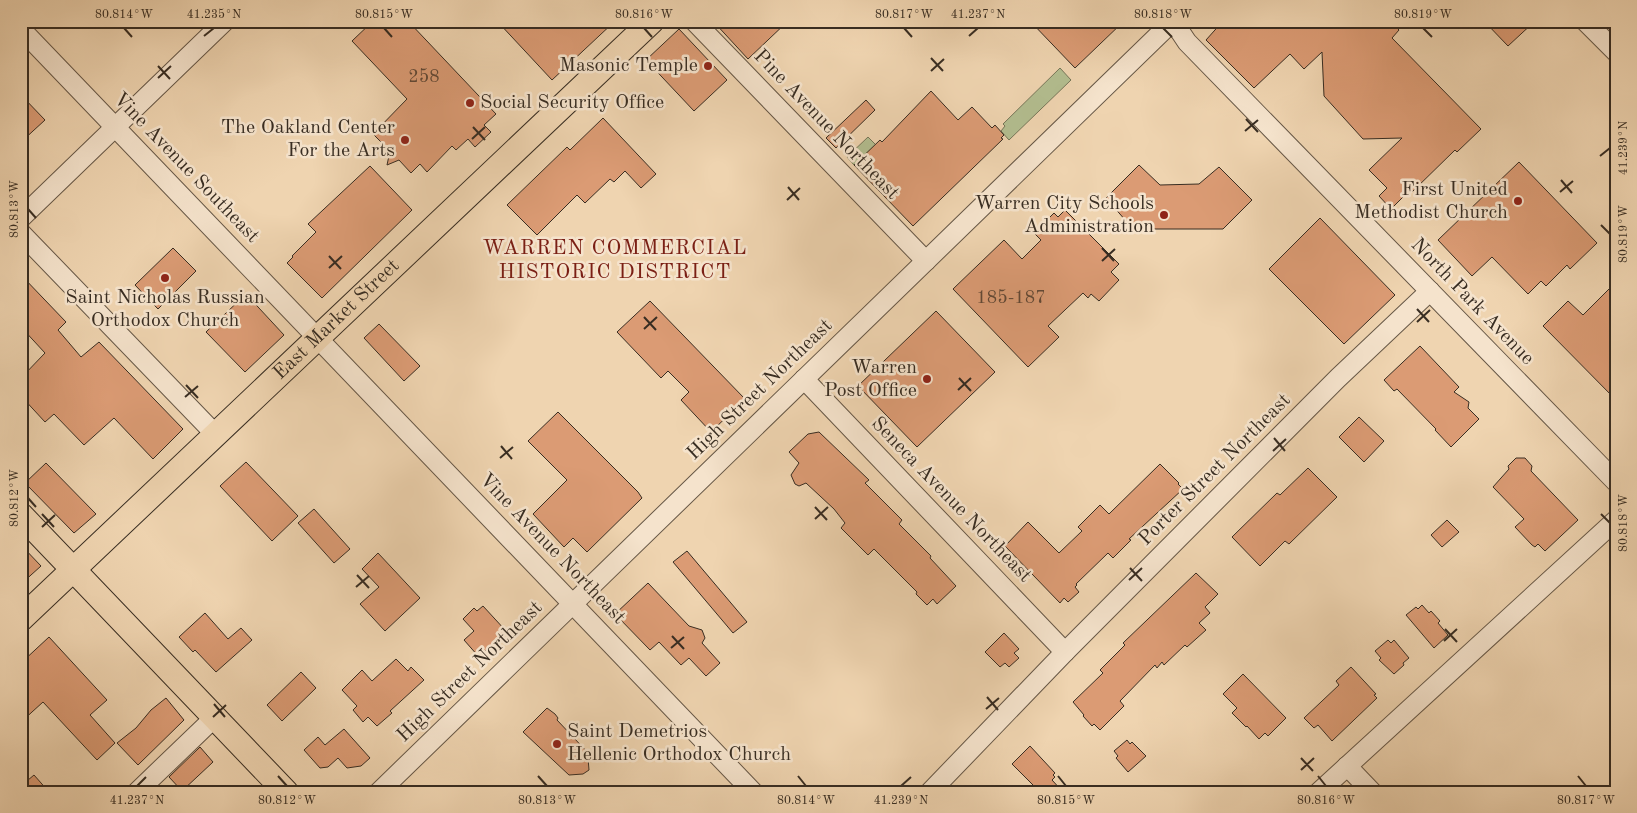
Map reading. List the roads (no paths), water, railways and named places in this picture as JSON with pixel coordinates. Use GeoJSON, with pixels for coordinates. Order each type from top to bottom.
{"type":"FeatureCollection","features":[{"type":"Feature","properties":{"kind":"main road","name":"East Market Street"},"geometry":{"type":"LineString","coordinates":[[21,619],[652,21]]}},
{"type":"Feature","properties":{"kind":"main road"},"geometry":{"type":"LineString","coordinates":[[21,515],[286,792]]}},
{"type":"Feature","properties":{"kind":"street","name":"Pine Avenue Northeast"},"geometry":{"type":"LineString","coordinates":[[694,21],[926,261]]}},
{"type":"Feature","properties":{"kind":"street","name":"High Street Northeast"},"geometry":{"type":"LineString","coordinates":[[379,792],[1173,21]]}},
{"type":"Feature","properties":{"kind":"street","name":"North Park Avenue"},"geometry":{"type":"LineString","coordinates":[[1173,21],[1187,42],[1616,482]]}},
{"type":"Feature","properties":{"kind":"street"},"geometry":{"type":"LineString","coordinates":[[1585,21],[1616,52]]}},
{"type":"Feature","properties":{"kind":"street"},"geometry":{"type":"LineString","coordinates":[[21,218],[218,24]]}},
{"type":"Feature","properties":{"kind":"street","name":"Vine Avenue Southeast"},"geometry":{"type":"LineString","coordinates":[[21,29],[318,338]]}},
{"type":"Feature","properties":{"kind":"street"},"geometry":{"type":"LineString","coordinates":[[21,233],[216,435]]}},
{"type":"Feature","properties":{"kind":"street","name":"Porter Street Northeast"},"geometry":{"type":"LineString","coordinates":[[930,792],[1065,652],[1338,378],[1430,291]]}},
{"type":"Feature","properties":{"kind":"street","name":"Vine Avenue Northeast"},"geometry":{"type":"LineString","coordinates":[[318,338],[754,792]]}},
{"type":"Feature","properties":{"kind":"street","name":"Seneca Avenue Northeast"},"geometry":{"type":"LineString","coordinates":[[804,379],[1065,652]]}},
{"type":"Feature","properties":{"kind":"street"},"geometry":{"type":"LineString","coordinates":[[1319,792],[1616,520]]}},
{"type":"Feature","properties":{"kind":"street"},"geometry":{"type":"LineString","coordinates":[[137,792],[215,717]]}},
{"type":"Feature","properties":{"kind":"street"},"geometry":{"type":"LineString","coordinates":[[1347,766],[1372,792]]}},
{"type":"Feature","properties":{"kind":"place","name":"Masonic Temple"},"geometry":{"type":"Point","coordinates":[708,66]}},
{"type":"Feature","properties":{"kind":"place","name":"Social Security Office"},"geometry":{"type":"Point","coordinates":[470,103]}},
{"type":"Feature","properties":{"kind":"place","name":"The Oakland Center For the Arts"},"geometry":{"type":"Point","coordinates":[405,140]}},
{"type":"Feature","properties":{"kind":"place","name":"First United Methodist Church"},"geometry":{"type":"Point","coordinates":[1518,201]}},
{"type":"Feature","properties":{"kind":"place","name":"Warren City Schools Administration"},"geometry":{"type":"Point","coordinates":[1164,215]}},
{"type":"Feature","properties":{"kind":"place","name":"Saint Nicholas Russian Orthodox Church"},"geometry":{"type":"Point","coordinates":[165,278]}},
{"type":"Feature","properties":{"kind":"place","name":"Warren Post Office"},"geometry":{"type":"Point","coordinates":[927,379]}},
{"type":"Feature","properties":{"kind":"place","name":"Saint Demetrios Hellenic Orthodox Church"},"geometry":{"type":"Point","coordinates":[557,744]}},
{"type":"Feature","properties":{"kind":"district","name":"WARREN COMMERCIAL HISTORIC DISTRICT"},"geometry":{"type":"Point","coordinates":[615,260]}}]}
